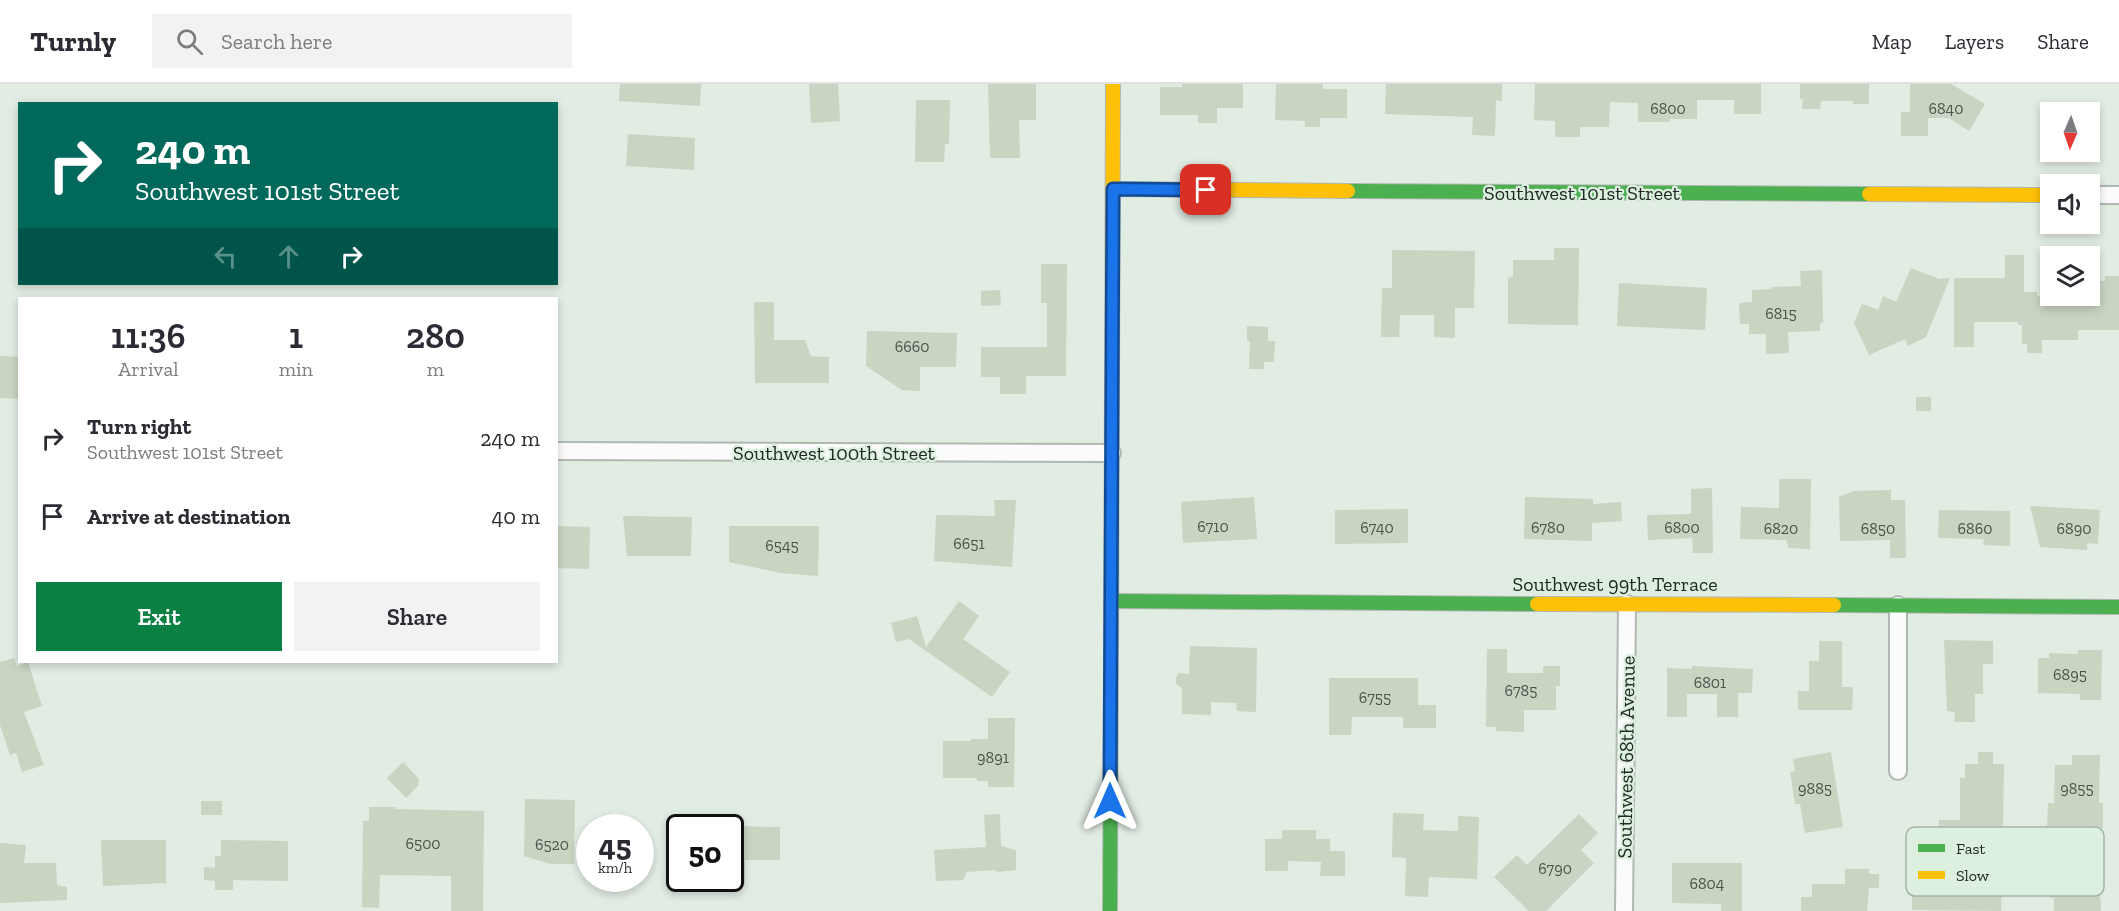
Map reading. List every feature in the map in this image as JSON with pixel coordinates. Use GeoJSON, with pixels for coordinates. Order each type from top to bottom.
{"type":"FeatureCollection","features":[{"type":"Feature","properties":{"kind":"street"},"geometry":{"type":"LineString","coordinates":[[1110,911],[1113,84]]}},
{"type":"Feature","properties":{"kind":"street","name":"Southwest 101st Street"},"geometry":{"type":"LineString","coordinates":[[1113,189],[2040,195]]}},
{"type":"Feature","properties":{"kind":"street"},"geometry":{"type":"LineString","coordinates":[[2100,195],[2119,195]]}},
{"type":"Feature","properties":{"kind":"street","name":"Southwest 100th Street"},"geometry":{"type":"LineString","coordinates":[[558,451],[1112,453]]}},
{"type":"Feature","properties":{"kind":"street","name":"Southwest 99th Terrace"},"geometry":{"type":"LineString","coordinates":[[1110,601],[2119,607]]}},
{"type":"Feature","properties":{"kind":"street","name":"Southwest 68th Avenue"},"geometry":{"type":"LineString","coordinates":[[1624,911],[1628,604]]}},
{"type":"Feature","properties":{"kind":"street"},"geometry":{"type":"LineString","coordinates":[[1898,605],[1898,771]]}},
{"type":"Feature","properties":{"kind":"building"},"geometry":{"type":"Polygon","coordinates":[[[620,84],[701,84],[700,106],[619,101],[620,84]]]}},
{"type":"Feature","properties":{"kind":"building"},"geometry":{"type":"Polygon","coordinates":[[[809,84],[838,84],[840,121],[811,123],[809,84]]]}},
{"type":"Feature","properties":{"kind":"building"},"geometry":{"type":"Polygon","coordinates":[[[988,84],[1036,84],[1036,120],[1019,120],[1020,158],[990,158],[988,84]]]}},
{"type":"Feature","properties":{"kind":"building"},"geometry":{"type":"Polygon","coordinates":[[[1182,84],[1243,84],[1243,108],[1217,108],[1217,123],[1198,123],[1198,115],[1160,115],[1160,87],[1182,87],[1182,84]]]}},
{"type":"Feature","properties":{"kind":"building"},"geometry":{"type":"Polygon","coordinates":[[[1276,84],[1323,84],[1323,89],[1347,89],[1347,118],[1320,118],[1320,127],[1305,127],[1305,121],[1275,120],[1276,84]]]}},
{"type":"Feature","properties":{"kind":"building"},"geometry":{"type":"Polygon","coordinates":[[[1386,84],[1502,84],[1502,101],[1496,100],[1495,136],[1472,135],[1473,117],[1385,114],[1386,84]]]}},
{"type":"Feature","properties":{"kind":"building"},"geometry":{"type":"Polygon","coordinates":[[[1535,84],[1761,84],[1761,114],[1734,114],[1734,100],[1697,100],[1697,119],[1638,122],[1638,103],[1610,102],[1609,127],[1580,127],[1580,137],[1555,137],[1555,121],[1534,120],[1535,84]]]}},
{"type":"Feature","properties":{"kind":"building"},"geometry":{"type":"Polygon","coordinates":[[[1800,84],[1869,84],[1869,104],[1853,104],[1853,101],[1821,101],[1820,109],[1802,109],[1800,84]]]}},
{"type":"Feature","properties":{"kind":"building"},"geometry":{"type":"Polygon","coordinates":[[[1910,84],[1951,84],[1985,104],[1969,131],[1949,118],[1928,118],[1928,136],[1901,136],[1901,112],[1910,112],[1910,84]]]}},
{"type":"Feature","properties":{"kind":"building"},"geometry":{"type":"Polygon","coordinates":[[[916,100],[950,100],[949,144],[945,144],[944,162],[915,162],[916,100]]]}},
{"type":"Feature","properties":{"kind":"building"},"geometry":{"type":"Polygon","coordinates":[[[628,134],[695,138],[694,170],[626,166],[628,134]]]}},
{"type":"Feature","properties":{"kind":"building"},"geometry":{"type":"Polygon","coordinates":[[[1554,248],[1579,248],[1578,325],[1508,324],[1508,278],[1513,277],[1513,260],[1554,260],[1554,248]]]}},
{"type":"Feature","properties":{"kind":"building"},"geometry":{"type":"Polygon","coordinates":[[[1392,250],[1475,251],[1474,308],[1455,308],[1455,338],[1434,337],[1434,315],[1400,315],[1399,337],[1381,337],[1382,288],[1392,288],[1392,250]]]}},
{"type":"Feature","properties":{"kind":"building"},"geometry":{"type":"Polygon","coordinates":[[[2005,255],[2024,255],[2024,292],[2037,292],[2037,296],[2040,296],[2040,306],[2100,306],[2100,281],[2105,281],[2105,276],[2119,276],[2119,330],[2078,330],[2078,340],[2042,340],[2042,353],[2027,353],[2027,344],[2022,344],[2022,325],[2018,325],[2018,322],[1974,322],[1974,347],[1954,347],[1954,278],[2005,278],[2005,255]]]}},
{"type":"Feature","properties":{"kind":"building"},"geometry":{"type":"Polygon","coordinates":[[[1041,264],[1067,264],[1066,376],[1026,376],[1026,394],[1000,394],[1000,377],[981,377],[981,347],[1047,347],[1047,303],[1041,303],[1041,264]]]}},
{"type":"Feature","properties":{"kind":"building"},"geometry":{"type":"Polygon","coordinates":[[[1911,268],[1939,279],[1950,278],[1926,337],[1908,346],[1905,339],[1869,355],[1854,323],[1862,304],[1878,310],[1883,296],[1896,302],[1911,268]]]}},
{"type":"Feature","properties":{"kind":"building"},"geometry":{"type":"Polygon","coordinates":[[[1822,270],[1823,323],[1820,323],[1820,331],[1788,332],[1789,353],[1766,354],[1766,334],[1749,334],[1749,324],[1740,324],[1739,303],[1752,302],[1752,290],[1801,286],[1800,271],[1822,270]]]}},
{"type":"Feature","properties":{"kind":"building"},"geometry":{"type":"Polygon","coordinates":[[[1619,283],[1707,288],[1705,330],[1617,326],[1619,283]]]}},
{"type":"Feature","properties":{"kind":"building"},"geometry":{"type":"Polygon","coordinates":[[[1000,290],[1001,305],[981,306],[981,291],[1000,290]]]}},
{"type":"Feature","properties":{"kind":"building"},"geometry":{"type":"Polygon","coordinates":[[[754,302],[774,302],[774,340],[805,340],[811,356],[829,357],[829,383],[755,383],[754,302]]]}},
{"type":"Feature","properties":{"kind":"building"},"geometry":{"type":"Polygon","coordinates":[[[1247,326],[1268,327],[1268,341],[1275,341],[1274,362],[1264,362],[1264,369],[1249,369],[1250,341],[1247,341],[1247,326]]]}},
{"type":"Feature","properties":{"kind":"building"},"geometry":{"type":"Polygon","coordinates":[[[867,331],[957,333],[956,367],[920,367],[920,391],[902,390],[866,366],[867,331]]]}},
{"type":"Feature","properties":{"kind":"building"},"geometry":{"type":"Polygon","coordinates":[[[0,356],[18,357],[18,399],[0,398],[0,356]]]}},
{"type":"Feature","properties":{"kind":"building"},"geometry":{"type":"Polygon","coordinates":[[[1916,397],[1931,397],[1931,411],[1916,411],[1916,397]]]}},
{"type":"Feature","properties":{"kind":"building"},"geometry":{"type":"Polygon","coordinates":[[[1779,479],[1811,479],[1810,549],[1789,548],[1786,540],[1740,539],[1741,507],[1779,508],[1779,479]]]}},
{"type":"Feature","properties":{"kind":"building"},"geometry":{"type":"Polygon","coordinates":[[[1712,488],[1713,553],[1693,553],[1692,538],[1648,540],[1647,515],[1691,514],[1691,489],[1712,488]]]}},
{"type":"Feature","properties":{"kind":"building"},"geometry":{"type":"Polygon","coordinates":[[[1891,490],[1891,500],[1905,500],[1906,558],[1890,558],[1890,540],[1840,541],[1839,497],[1853,491],[1891,490]]]}},
{"type":"Feature","properties":{"kind":"building"},"geometry":{"type":"Polygon","coordinates":[[[1254,497],[1257,539],[1183,543],[1181,502],[1254,497]]]}},
{"type":"Feature","properties":{"kind":"building"},"geometry":{"type":"Polygon","coordinates":[[[1525,497],[1593,499],[1593,504],[1621,502],[1622,521],[1592,523],[1592,541],[1524,539],[1525,497]]]}},
{"type":"Feature","properties":{"kind":"building"},"geometry":{"type":"Polygon","coordinates":[[[994,500],[1016,500],[1012,567],[934,561],[936,515],[995,516],[994,500]]]}},
{"type":"Feature","properties":{"kind":"building"},"geometry":{"type":"Polygon","coordinates":[[[2030,506],[2100,510],[2098,544],[2087,543],[2087,550],[2040,547],[2030,506]]]}},
{"type":"Feature","properties":{"kind":"building"},"geometry":{"type":"Polygon","coordinates":[[[1408,509],[1408,543],[1335,544],[1335,510],[1408,509]]]}},
{"type":"Feature","properties":{"kind":"building"},"geometry":{"type":"Polygon","coordinates":[[[1939,510],[2010,511],[2010,546],[1983,545],[1984,539],[1938,538],[1939,510]]]}},
{"type":"Feature","properties":{"kind":"building"},"geometry":{"type":"Polygon","coordinates":[[[623,516],[692,517],[691,556],[627,556],[623,516]]]}},
{"type":"Feature","properties":{"kind":"building"},"geometry":{"type":"Polygon","coordinates":[[[558,526],[590,527],[589,569],[558,568],[558,526]]]}},
{"type":"Feature","properties":{"kind":"building"},"geometry":{"type":"Polygon","coordinates":[[[729,526],[819,526],[818,576],[780,573],[729,562],[729,526]]]}},
{"type":"Feature","properties":{"kind":"building"},"geometry":{"type":"Polygon","coordinates":[[[959,601],[979,616],[963,639],[1010,672],[992,697],[909,639],[896,642],[891,623],[917,616],[926,647],[959,601]]]}},
{"type":"Feature","properties":{"kind":"building"},"geometry":{"type":"Polygon","coordinates":[[[1944,640],[1993,641],[1993,664],[1983,664],[1983,694],[1975,694],[1975,722],[1954,722],[1955,712],[1947,711],[1944,640]]]}},
{"type":"Feature","properties":{"kind":"building"},"geometry":{"type":"Polygon","coordinates":[[[1819,641],[1842,641],[1842,687],[1853,687],[1852,710],[1798,710],[1798,691],[1809,691],[1809,661],[1819,661],[1819,641]]]}},
{"type":"Feature","properties":{"kind":"building"},"geometry":{"type":"Polygon","coordinates":[[[1190,646],[1257,648],[1256,712],[1237,711],[1236,703],[1211,702],[1211,715],[1182,714],[1182,688],[1176,684],[1176,678],[1179,673],[1189,674],[1190,646]]]}},
{"type":"Feature","properties":{"kind":"building"},"geometry":{"type":"Polygon","coordinates":[[[1487,649],[1507,649],[1507,673],[1543,673],[1543,666],[1560,666],[1560,686],[1556,686],[1556,710],[1524,710],[1524,732],[1496,731],[1496,727],[1486,727],[1487,649]]]}},
{"type":"Feature","properties":{"kind":"building"},"geometry":{"type":"Polygon","coordinates":[[[2078,650],[2102,650],[2101,700],[2080,700],[2080,694],[2038,693],[2038,658],[2049,658],[2049,653],[2078,654],[2078,650]]]}},
{"type":"Feature","properties":{"kind":"building"},"geometry":{"type":"Polygon","coordinates":[[[14,658],[17,666],[28,663],[42,706],[24,712],[44,765],[22,772],[16,753],[10,755],[0,725],[0,662],[14,658]]]}},
{"type":"Feature","properties":{"kind":"building"},"geometry":{"type":"Polygon","coordinates":[[[1692,666],[1753,669],[1752,693],[1738,693],[1738,717],[1717,717],[1717,694],[1687,694],[1687,717],[1667,717],[1667,668],[1692,669],[1692,666]]]}},
{"type":"Feature","properties":{"kind":"building"},"geometry":{"type":"Polygon","coordinates":[[[1329,678],[1418,678],[1418,705],[1436,705],[1436,728],[1403,728],[1403,717],[1352,717],[1351,735],[1329,735],[1329,678]]]}},
{"type":"Feature","properties":{"kind":"building"},"geometry":{"type":"Polygon","coordinates":[[[988,718],[1015,718],[1014,787],[988,787],[988,781],[977,781],[977,778],[943,778],[943,741],[988,739],[988,718]]]}},
{"type":"Feature","properties":{"kind":"building"},"geometry":{"type":"Polygon","coordinates":[[[1831,752],[1843,827],[1805,833],[1800,804],[1795,804],[1790,772],[1795,771],[1793,759],[1831,752]]]}},
{"type":"Feature","properties":{"kind":"building"},"geometry":{"type":"Polygon","coordinates":[[[1978,752],[1993,752],[1993,764],[2004,764],[2003,827],[1939,827],[1939,820],[1960,820],[1960,778],[1965,778],[1965,764],[1978,764],[1978,752]]]}},
{"type":"Feature","properties":{"kind":"building"},"geometry":{"type":"Polygon","coordinates":[[[2072,755],[2100,755],[2099,803],[2103,803],[2103,827],[2047,827],[2048,803],[2054,803],[2055,765],[2072,765],[2072,755]]]}},
{"type":"Feature","properties":{"kind":"building"},"geometry":{"type":"Polygon","coordinates":[[[403,762],[419,779],[418,786],[406,798],[387,778],[403,762]]]}},
{"type":"Feature","properties":{"kind":"building"},"geometry":{"type":"Polygon","coordinates":[[[525,799],[575,800],[574,864],[551,864],[524,856],[525,799]]]}},
{"type":"Feature","properties":{"kind":"building"},"geometry":{"type":"Polygon","coordinates":[[[201,801],[222,801],[222,815],[201,815],[201,801]]]}},
{"type":"Feature","properties":{"kind":"building"},"geometry":{"type":"Polygon","coordinates":[[[369,807],[484,811],[483,911],[451,911],[451,876],[380,875],[379,908],[362,907],[363,821],[369,821],[369,807]]]}},
{"type":"Feature","properties":{"kind":"building"},"geometry":{"type":"Polygon","coordinates":[[[1393,813],[1424,814],[1423,830],[1458,831],[1458,816],[1479,817],[1477,879],[1429,877],[1428,897],[1405,896],[1406,858],[1392,857],[1393,813]]]}},
{"type":"Feature","properties":{"kind":"building"},"geometry":{"type":"Polygon","coordinates":[[[1000,814],[1001,846],[1016,850],[1016,870],[967,872],[963,880],[936,881],[934,850],[986,847],[984,815],[1000,814]]]}},
{"type":"Feature","properties":{"kind":"building"},"geometry":{"type":"Polygon","coordinates":[[[1579,814],[1598,833],[1581,850],[1594,863],[1546,911],[1529,911],[1494,877],[1517,855],[1527,865],[1579,814]]]}},
{"type":"Feature","properties":{"kind":"building"},"geometry":{"type":"Polygon","coordinates":[[[744,826],[780,827],[780,860],[745,860],[745,884],[744,826]]]}},
{"type":"Feature","properties":{"kind":"building"},"geometry":{"type":"Polygon","coordinates":[[[1282,830],[1316,830],[1316,839],[1330,839],[1330,851],[1345,851],[1345,876],[1320,876],[1321,862],[1288,861],[1288,871],[1265,871],[1265,839],[1282,839],[1282,830]]]}},
{"type":"Feature","properties":{"kind":"building"},"geometry":{"type":"Polygon","coordinates":[[[101,840],[166,840],[166,883],[103,886],[101,840]]]}},
{"type":"Feature","properties":{"kind":"building"},"geometry":{"type":"Polygon","coordinates":[[[221,840],[288,841],[288,881],[233,880],[233,890],[215,890],[215,881],[204,880],[204,867],[215,868],[215,856],[221,856],[221,840]]]}},
{"type":"Feature","properties":{"kind":"building"},"geometry":{"type":"Polygon","coordinates":[[[0,843],[26,845],[24,863],[56,863],[57,885],[67,887],[67,900],[0,903],[0,843]]]}},
{"type":"Feature","properties":{"kind":"building"},"geometry":{"type":"Polygon","coordinates":[[[1672,863],[1742,863],[1742,911],[1721,911],[1721,904],[1672,903],[1672,863]]]}},
{"type":"Feature","properties":{"kind":"building"},"geometry":{"type":"Polygon","coordinates":[[[1845,869],[1869,869],[1869,874],[1879,874],[1879,888],[1869,888],[1867,911],[1801,911],[1801,897],[1812,897],[1812,884],[1845,884],[1845,869]]]}},
{"type":"Feature","properties":{"kind":"building"},"geometry":{"type":"Polygon","coordinates":[[[1912,896],[2002,896],[2001,911],[1912,910],[1912,896]]]}},
{"type":"Feature","properties":{"kind":"building"},"geometry":{"type":"Polygon","coordinates":[[[2050,896],[2100,896],[2101,911],[2054,911],[2054,898],[2050,896]]]}},
{"type":"Feature","properties":{"kind":"traffic: fast"},"geometry":{"type":"LineString","coordinates":[[1348,191],[1869,194]]}},
{"type":"Feature","properties":{"kind":"traffic: fast"},"geometry":{"type":"LineString","coordinates":[[1110,911],[1112,382]]}},
{"type":"Feature","properties":{"kind":"traffic: fast"},"geometry":{"type":"LineString","coordinates":[[1111,601],[1537,604]]}},
{"type":"Feature","properties":{"kind":"traffic: fast"},"geometry":{"type":"LineString","coordinates":[[1834,605],[2119,607]]}},
{"type":"Feature","properties":{"kind":"traffic: slow"},"geometry":{"type":"LineString","coordinates":[[1112,382],[1113,84]]}},
{"type":"Feature","properties":{"kind":"traffic: slow"},"geometry":{"type":"LineString","coordinates":[[1113,189],[1348,191]]}},
{"type":"Feature","properties":{"kind":"traffic: slow"},"geometry":{"type":"LineString","coordinates":[[1869,194],[2040,195]]}},
{"type":"Feature","properties":{"kind":"traffic: slow"},"geometry":{"type":"LineString","coordinates":[[1537,604],[1834,605]]}},
{"type":"Feature","properties":{"kind":"route"},"geometry":{"type":"LineString","coordinates":[[1110,801],[1113,189],[1206,190]]}}]}
